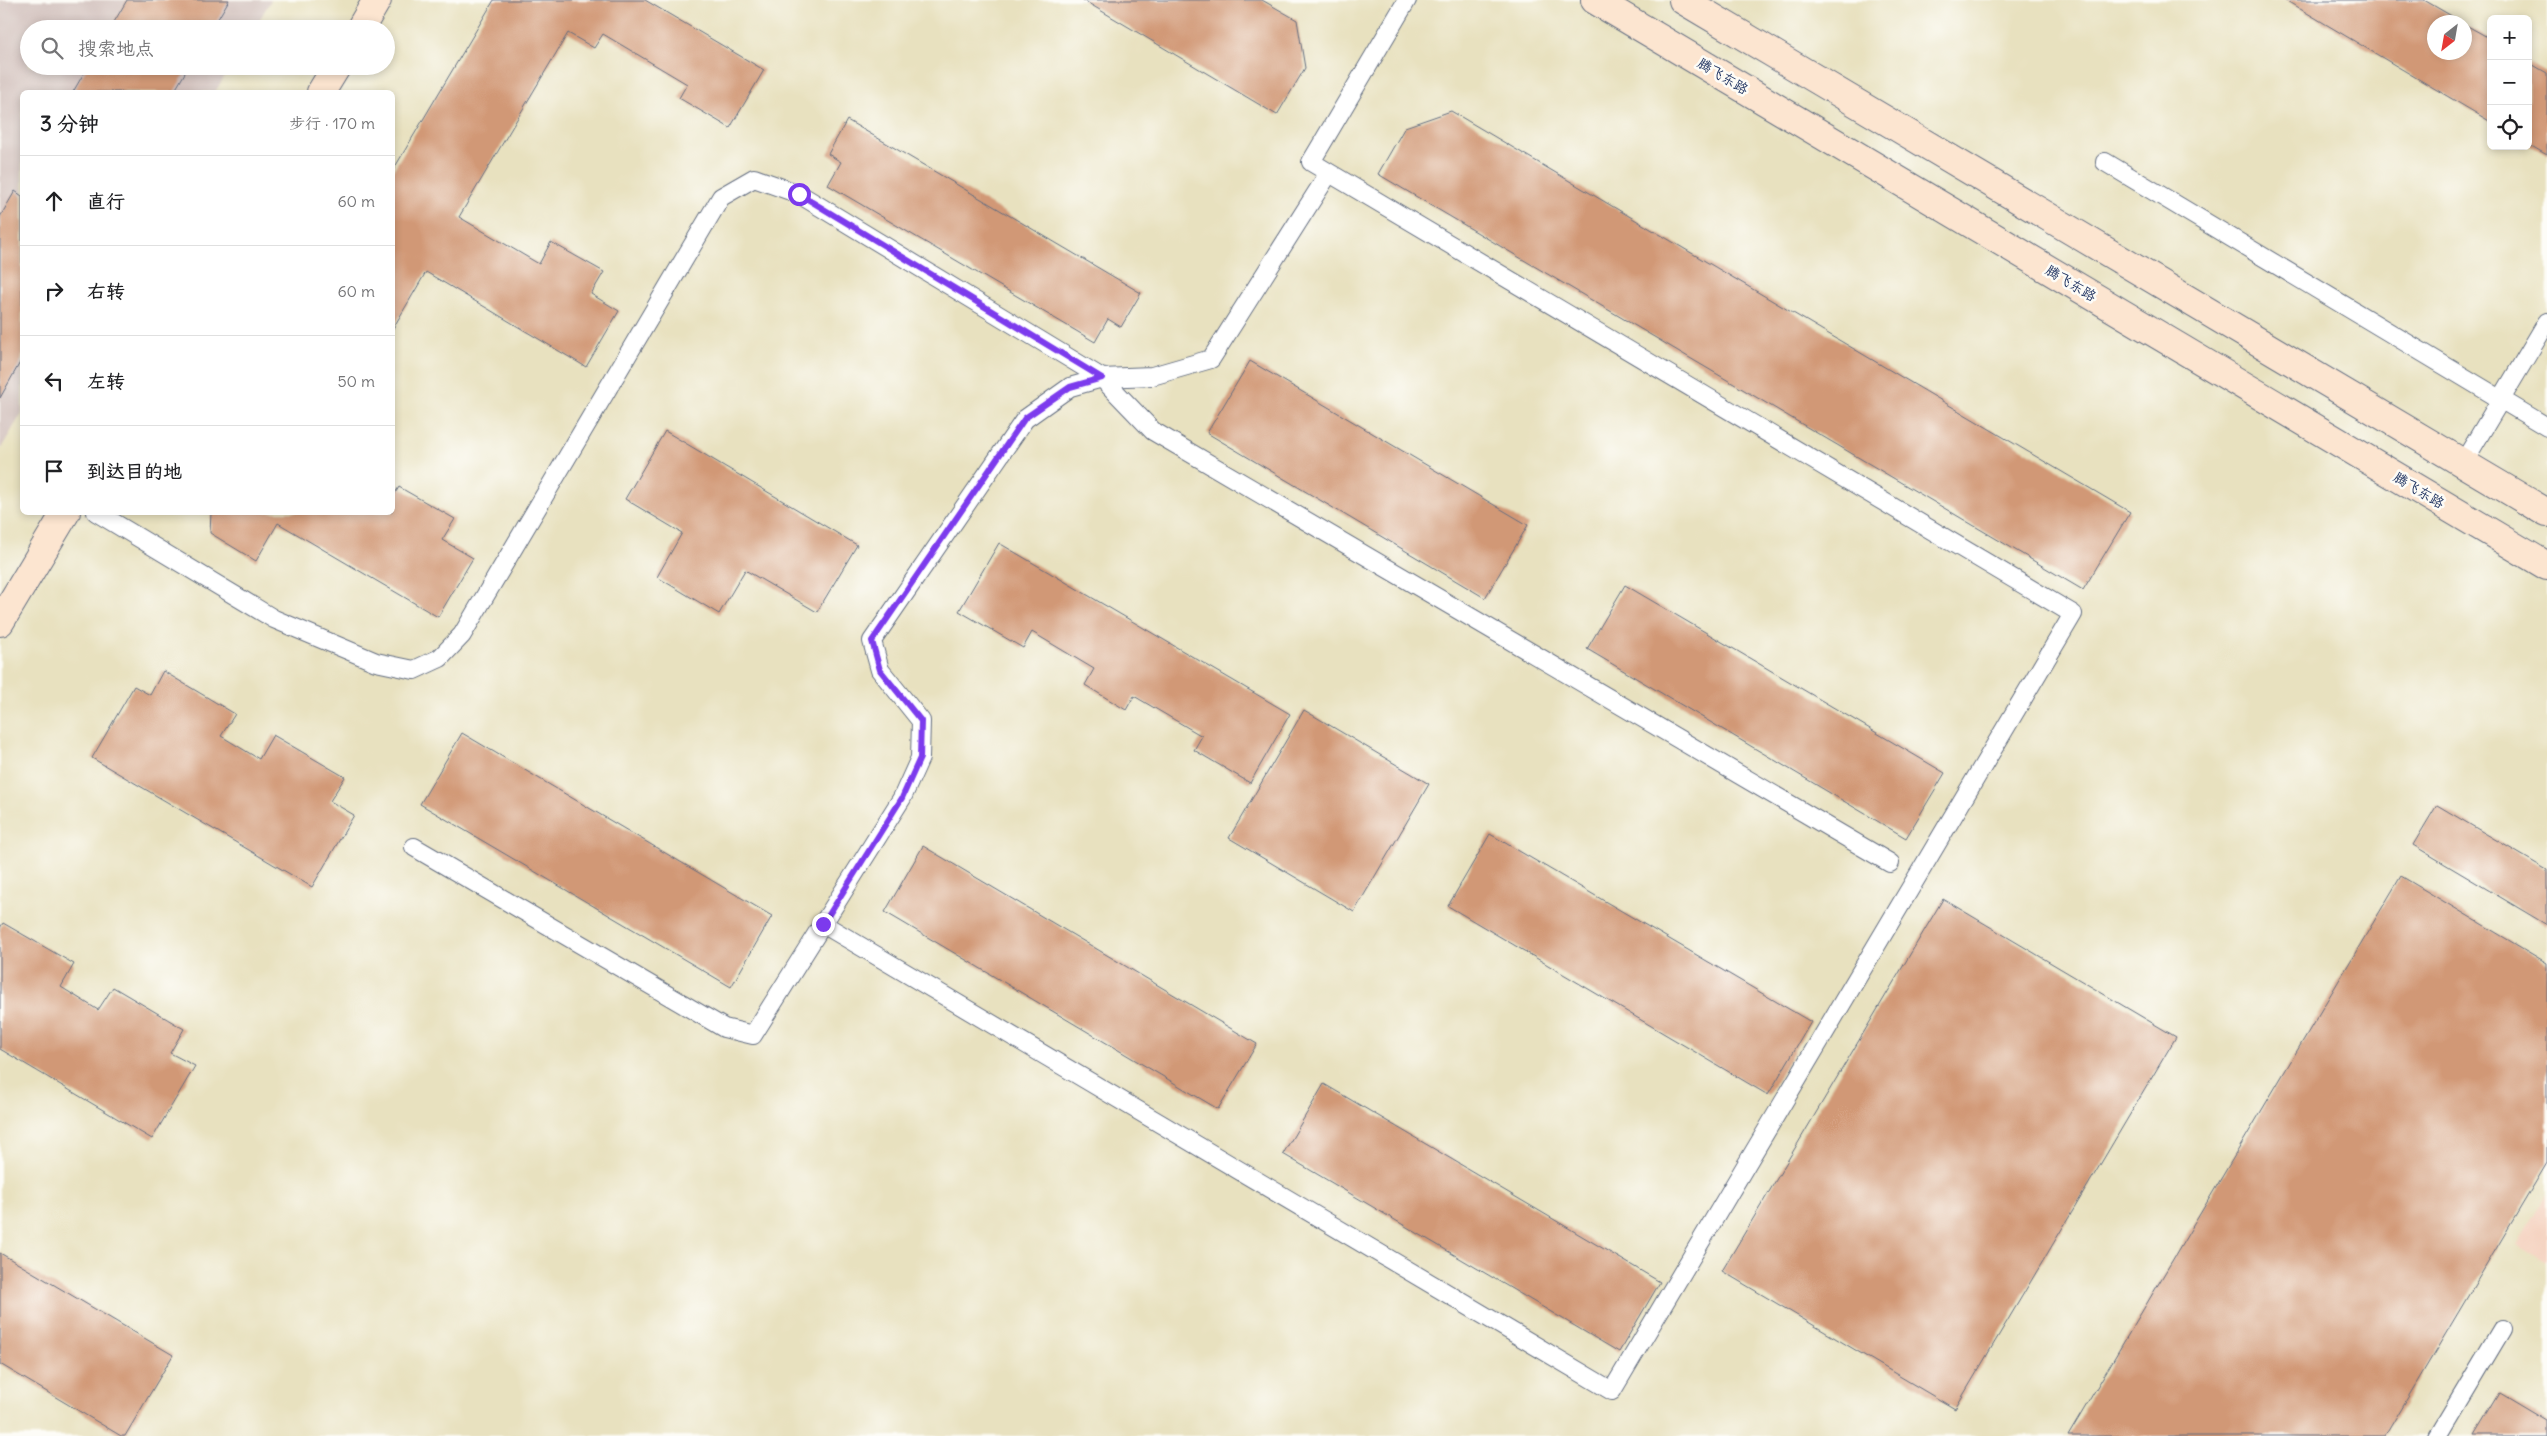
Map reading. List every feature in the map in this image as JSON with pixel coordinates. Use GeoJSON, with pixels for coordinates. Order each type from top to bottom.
{"type":"FeatureCollection","features":[{"type":"Feature","properties":{"kind":"street"},"geometry":{"type":"LineString","coordinates":[[365,20],[377,0]]}},
{"type":"Feature","properties":{"kind":"street","name":"腾飞东路"},"geometry":{"type":"LineString","coordinates":[[1595,0],[2547,566]]}},
{"type":"Feature","properties":{"kind":"street"},"geometry":{"type":"LineString","coordinates":[[1683,0],[2547,513]]}},
{"type":"Feature","properties":{"kind":"street"},"geometry":{"type":"LineString","coordinates":[[322,90],[331,75]]}},
{"type":"Feature","properties":{"kind":"street"},"geometry":{"type":"LineString","coordinates":[[0,622],[64,515]]}},
{"type":"Feature","properties":{"kind":"lane"},"geometry":{"type":"LineString","coordinates":[[823,924],[1612,1391],[2074,614],[1311,162],[1407,0]]}},
{"type":"Feature","properties":{"kind":"lane"},"geometry":{"type":"LineString","coordinates":[[2105,162],[2547,427]]}},
{"type":"Feature","properties":{"kind":"lane"},"geometry":{"type":"LineString","coordinates":[[414,847],[724,1028],[753,1035],[902,798],[920,758],[921,721],[880,670],[872,641],[1025,418],[1070,387],[1102,378],[1152,376],[1211,359],[1329,173]]}},
{"type":"Feature","properties":{"kind":"lane"},"geometry":{"type":"LineString","coordinates":[[101,515],[274,619],[376,662],[414,670],[440,658],[462,635],[721,197],[754,178],[799,194],[1102,378],[1153,431],[1890,862]]}},
{"type":"Feature","properties":{"kind":"lane"},"geometry":{"type":"LineString","coordinates":[[2463,463],[2547,322]]}},
{"type":"Feature","properties":{"kind":"lane"},"geometry":{"type":"LineString","coordinates":[[2438,1436],[2502,1329]]}},
{"type":"Feature","properties":{"kind":"shaded area"},"geometry":{"type":"Polygon","coordinates":[[[0,0],[271,0],[259,20],[20,20],[20,75],[225,75],[216,90],[20,90],[20,416],[0,450],[0,0]]]}},
{"type":"Feature","properties":{"kind":"shaded area"},"geometry":{"type":"Polygon","coordinates":[[[2547,1194],[2547,1263],[2517,1245],[2547,1194]]]}},
{"type":"Feature","properties":{"kind":"building"},"geometry":{"type":"Polygon","coordinates":[[[127,0],[229,0],[217,20],[115,20],[127,0]]]}},
{"type":"Feature","properties":{"kind":"building"},"geometry":{"type":"Polygon","coordinates":[[[494,0],[645,0],[764,70],[730,128],[679,98],[687,84],[603,34],[594,48],[568,33],[459,217],[539,264],[551,242],[604,272],[591,294],[619,311],[586,367],[426,272],[395,325],[395,167],[494,0]]]}},
{"type":"Feature","properties":{"kind":"building"},"geometry":{"type":"Polygon","coordinates":[[[1083,0],[1262,0],[1297,20],[1305,68],[1277,115],[1083,0]]]}},
{"type":"Feature","properties":{"kind":"building"},"geometry":{"type":"Polygon","coordinates":[[[2285,0],[2424,0],[2450,15],[2427,15],[2427,60],[2472,60],[2472,28],[2487,37],[2487,120],[2285,0]]]}},
{"type":"Feature","properties":{"kind":"building"},"geometry":{"type":"Polygon","coordinates":[[[2532,64],[2547,73],[2547,155],[2532,146],[2532,64]]]}},
{"type":"Feature","properties":{"kind":"building"},"geometry":{"type":"Polygon","coordinates":[[[83,75],[184,75],[175,90],[74,90],[83,75]]]}},
{"type":"Feature","properties":{"kind":"building"},"geometry":{"type":"Polygon","coordinates":[[[1451,111],[2130,512],[2083,590],[1378,174],[1405,127],[1451,111]]]}},
{"type":"Feature","properties":{"kind":"building"},"geometry":{"type":"Polygon","coordinates":[[[847,120],[1141,293],[1121,327],[1108,319],[1095,342],[828,185],[841,162],[828,154],[847,120]]]}},
{"type":"Feature","properties":{"kind":"building"},"geometry":{"type":"Polygon","coordinates":[[[15,191],[20,195],[20,363],[0,398],[0,217],[15,191]]]}},
{"type":"Feature","properties":{"kind":"building"},"geometry":{"type":"Polygon","coordinates":[[[1250,361],[1528,525],[1485,598],[1207,433],[1250,361]]]}},
{"type":"Feature","properties":{"kind":"building"},"geometry":{"type":"Polygon","coordinates":[[[665,431],[857,545],[817,612],[745,570],[719,614],[657,577],[682,533],[625,499],[665,431]]]}},
{"type":"Feature","properties":{"kind":"building"},"geometry":{"type":"Polygon","coordinates":[[[399,487],[455,519],[442,540],[473,558],[438,617],[278,523],[256,561],[210,533],[211,515],[395,515],[395,493],[399,487]]]}},
{"type":"Feature","properties":{"kind":"building"},"geometry":{"type":"Polygon","coordinates":[[[999,543],[1290,714],[1250,783],[1194,750],[1202,736],[1134,696],[1126,710],[1085,685],[1094,669],[1032,632],[1023,648],[959,611],[999,543]]]}},
{"type":"Feature","properties":{"kind":"building"},"geometry":{"type":"Polygon","coordinates":[[[1625,585],[1945,773],[1906,838],[1587,649],[1625,585]]]}},
{"type":"Feature","properties":{"kind":"building"},"geometry":{"type":"Polygon","coordinates":[[[163,671],[235,714],[221,736],[259,759],[273,735],[345,777],[330,801],[354,815],[312,887],[92,758],[134,686],[150,695],[163,671]]]}},
{"type":"Feature","properties":{"kind":"building"},"geometry":{"type":"Polygon","coordinates":[[[1304,710],[1429,784],[1354,912],[1229,838],[1304,710]]]}},
{"type":"Feature","properties":{"kind":"building"},"geometry":{"type":"Polygon","coordinates":[[[462,733],[772,916],[731,987],[420,804],[462,733]]]}},
{"type":"Feature","properties":{"kind":"building"},"geometry":{"type":"Polygon","coordinates":[[[2437,805],[2547,870],[2547,925],[2413,845],[2437,805]]]}},
{"type":"Feature","properties":{"kind":"building"},"geometry":{"type":"Polygon","coordinates":[[[1490,834],[1811,1022],[1768,1095],[1448,906],[1490,834]]]}},
{"type":"Feature","properties":{"kind":"building"},"geometry":{"type":"Polygon","coordinates":[[[923,846],[1257,1044],[1218,1109],[885,912],[923,846]]]}},
{"type":"Feature","properties":{"kind":"building"},"geometry":{"type":"Polygon","coordinates":[[[2401,876],[2547,963],[2547,1163],[2385,1436],[2068,1436],[2401,876]]]}},
{"type":"Feature","properties":{"kind":"building"},"geometry":{"type":"Polygon","coordinates":[[[1943,899],[2176,1037],[1955,1409],[1722,1271],[1943,899]]]}},
{"type":"Feature","properties":{"kind":"building"},"geometry":{"type":"Polygon","coordinates":[[[3,923],[74,964],[61,987],[98,1010],[113,987],[184,1029],[170,1053],[195,1066],[152,1139],[0,1049],[0,928],[3,923]]]}},
{"type":"Feature","properties":{"kind":"building"},"geometry":{"type":"Polygon","coordinates":[[[1324,1084],[1660,1282],[1619,1352],[1283,1154],[1324,1084]]]}},
{"type":"Feature","properties":{"kind":"building"},"geometry":{"type":"Polygon","coordinates":[[[0,1253],[173,1355],[125,1436],[121,1436],[0,1364],[0,1253]]]}},
{"type":"Feature","properties":{"kind":"building"},"geometry":{"type":"Polygon","coordinates":[[[2500,1393],[2547,1421],[2547,1436],[2474,1436],[2500,1393]]]}},
{"type":"Feature","properties":{"kind":"route"},"geometry":{"type":"LineString","coordinates":[[799,194],[1102,378],[1070,387],[1025,418],[872,641],[880,670],[921,721],[920,758],[902,798],[823,924]]}}]}
